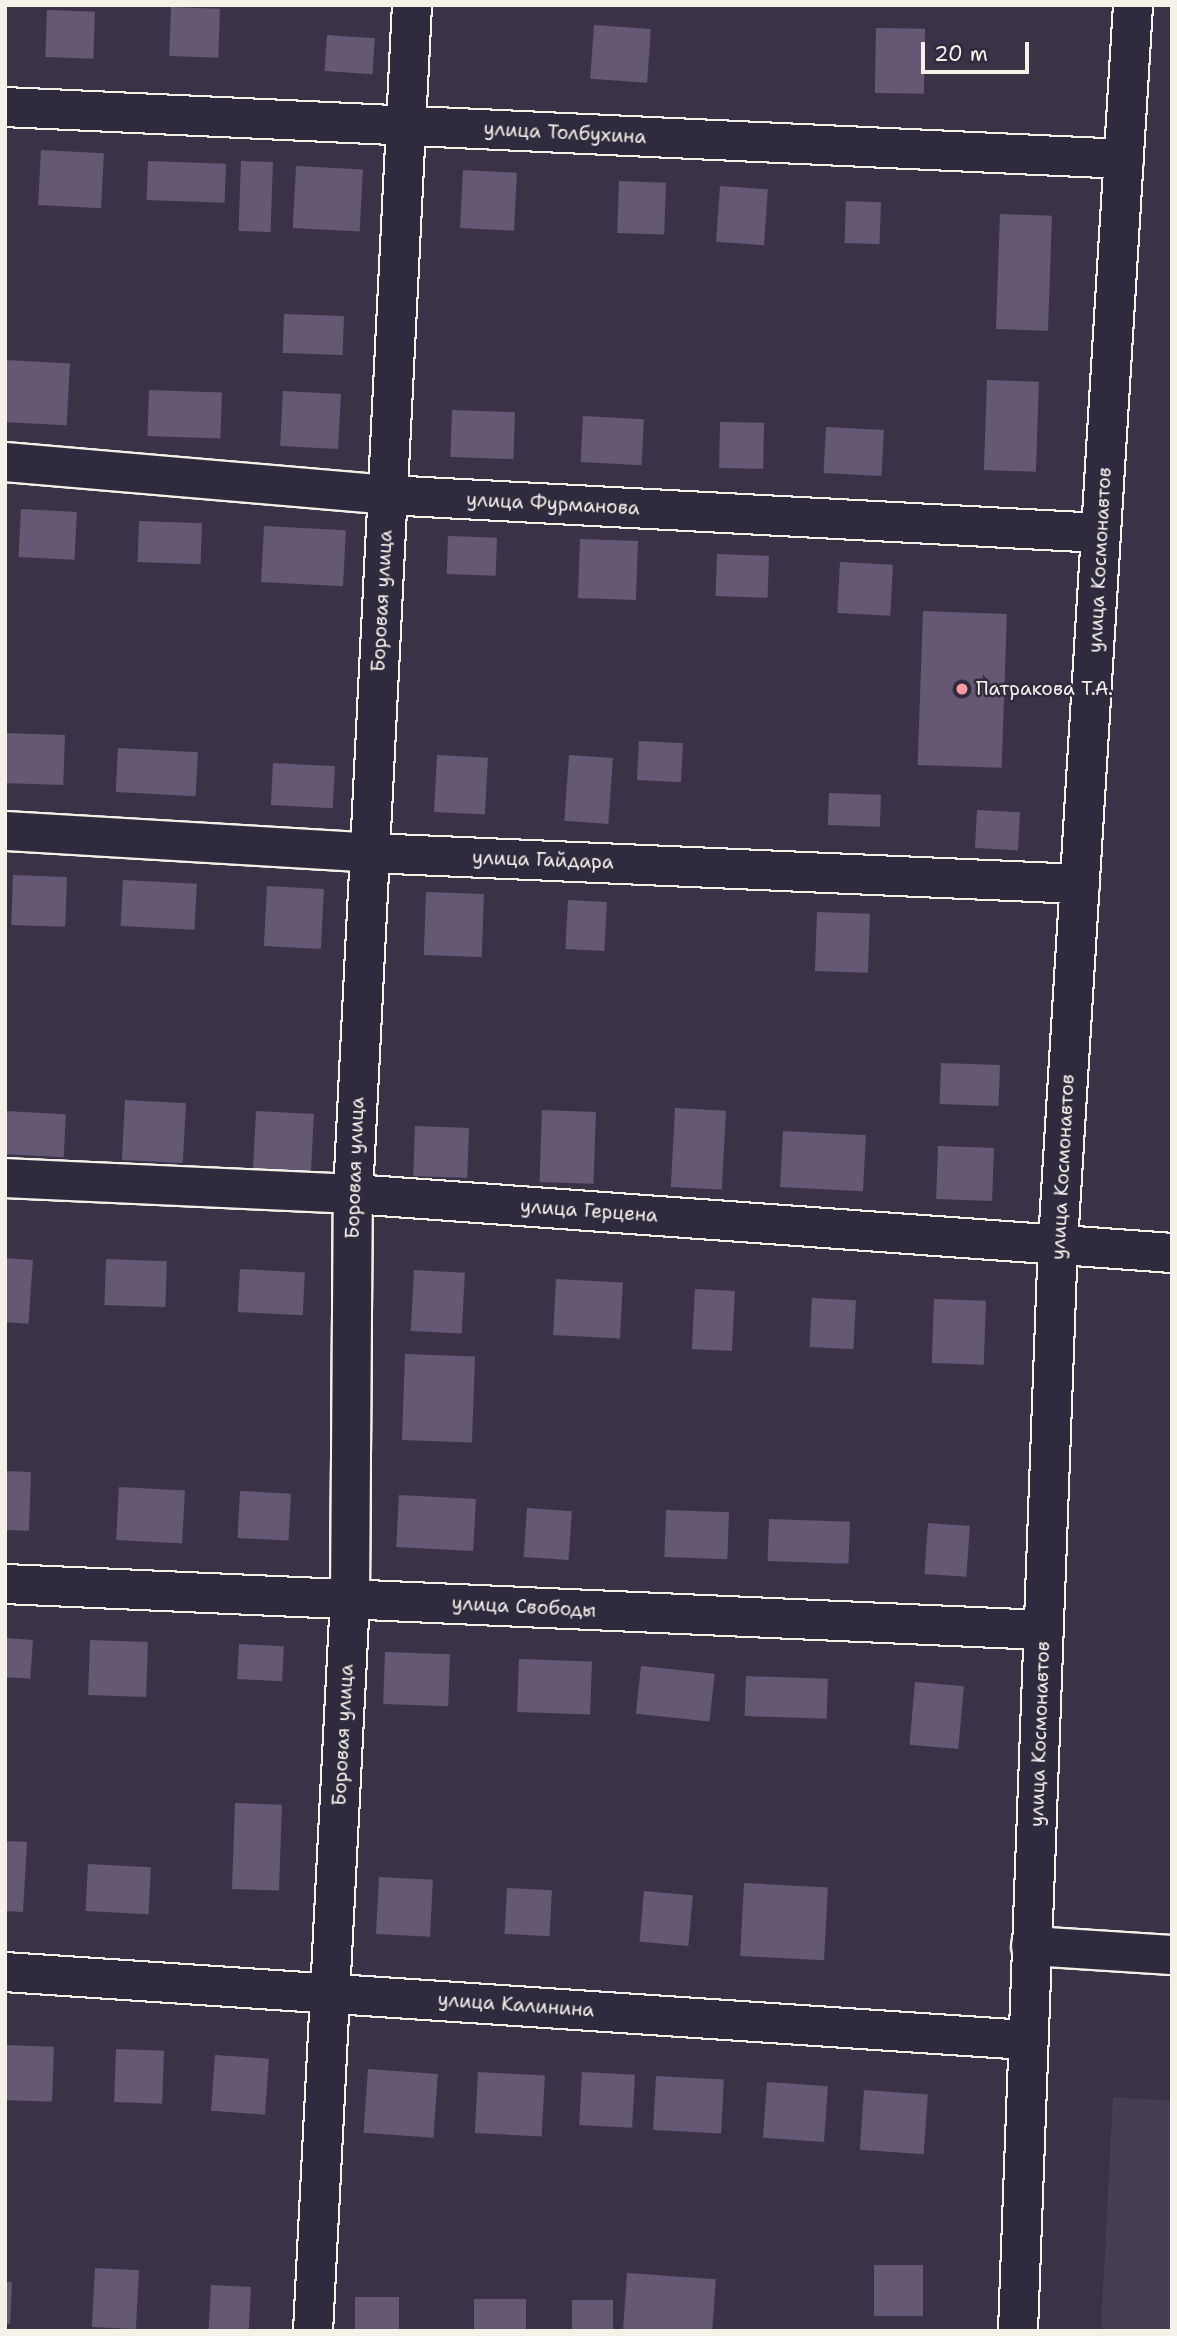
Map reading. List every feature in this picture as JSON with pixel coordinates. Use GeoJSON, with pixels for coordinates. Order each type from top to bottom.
{"type":"FeatureCollection","features":[{"type":"Feature","properties":{"kind":"street","name":"Боровая улица"},"geometry":{"type":"LineString","coordinates":[[313,2331],[350,1600],[353,1194],[412,5]]}},
{"type":"Feature","properties":{"kind":"street","name":"улица Космонавтов"},"geometry":{"type":"LineString","coordinates":[[1018,2331],[1058,1242],[1133,5]]}},
{"type":"Feature","properties":{"kind":"street","name":"улица Толбухина"},"geometry":{"type":"LineString","coordinates":[[5,107],[1124,159]]}},
{"type":"Feature","properties":{"kind":"street","name":"улица Фурманова"},"geometry":{"type":"LineString","coordinates":[[5,462],[387,495],[1101,533]]}},
{"type":"Feature","properties":{"kind":"street","name":"улица Гайдара"},"geometry":{"type":"LineString","coordinates":[[5,831],[370,853],[1080,884]]}},
{"type":"Feature","properties":{"kind":"street","name":"улица Герцена"},"geometry":{"type":"LineString","coordinates":[[5,1178],[353,1194],[1058,1242],[1172,1253]]}},
{"type":"Feature","properties":{"kind":"street","name":"улица Свободы"},"geometry":{"type":"LineString","coordinates":[[5,1584],[1044,1630]]}},
{"type":"Feature","properties":{"kind":"street"},"geometry":{"type":"LineString","coordinates":[[1031,1946],[1172,1955]]}},
{"type":"Feature","properties":{"kind":"street","name":"улица Калинина"},"geometry":{"type":"LineString","coordinates":[[5,1972],[1027,2040]]}},
{"type":"Feature","properties":{"kind":"shaded area"},"geometry":{"type":"Polygon","coordinates":[[[1113,2097],[1172,2101],[1172,2331],[1101,2331],[1113,2097]]]}},
{"type":"Feature","properties":{"kind":"building"},"geometry":{"type":"Polygon","coordinates":[[[171,7],[220,9],[218,58],[169,56],[171,7]]]}},
{"type":"Feature","properties":{"kind":"building"},"geometry":{"type":"Polygon","coordinates":[[[47,10],[95,12],[93,59],[45,57],[47,10]]]}},
{"type":"Feature","properties":{"kind":"building"},"geometry":{"type":"Polygon","coordinates":[[[594,25],[651,29],[647,83],[590,79],[594,25]]]}},
{"type":"Feature","properties":{"kind":"building"},"geometry":{"type":"Polygon","coordinates":[[[876,28],[925,29],[924,94],[875,93],[876,28]]]}},
{"type":"Feature","properties":{"kind":"building"},"geometry":{"type":"Polygon","coordinates":[[[327,35],[375,38],[372,74],[324,71],[327,35]]]}},
{"type":"Feature","properties":{"kind":"building"},"geometry":{"type":"Polygon","coordinates":[[[41,150],[104,153],[101,208],[38,205],[41,150]]]}},
{"type":"Feature","properties":{"kind":"building"},"geometry":{"type":"Polygon","coordinates":[[[148,161],[226,164],[225,203],[147,200],[148,161]]]}},
{"type":"Feature","properties":{"kind":"building"},"geometry":{"type":"Polygon","coordinates":[[[241,161],[273,162],[271,232],[239,231],[241,161]]]}},
{"type":"Feature","properties":{"kind":"building"},"geometry":{"type":"Polygon","coordinates":[[[296,166],[363,170],[360,231],[293,228],[296,166]]]}},
{"type":"Feature","properties":{"kind":"building"},"geometry":{"type":"Polygon","coordinates":[[[463,170],[517,173],[514,231],[460,228],[463,170]]]}},
{"type":"Feature","properties":{"kind":"building"},"geometry":{"type":"Polygon","coordinates":[[[619,181],[666,183],[664,235],[617,233],[619,181]]]}},
{"type":"Feature","properties":{"kind":"building"},"geometry":{"type":"Polygon","coordinates":[[[720,186],[768,189],[764,245],[716,242],[720,186]]]}},
{"type":"Feature","properties":{"kind":"building"},"geometry":{"type":"Polygon","coordinates":[[[846,201],[881,202],[880,244],[845,243],[846,201]]]}},
{"type":"Feature","properties":{"kind":"building"},"geometry":{"type":"Polygon","coordinates":[[[1000,214],[1052,216],[1048,331],[996,329],[1000,214]]]}},
{"type":"Feature","properties":{"kind":"building"},"geometry":{"type":"Polygon","coordinates":[[[284,314],[344,316],[343,355],[283,353],[284,314]]]}},
{"type":"Feature","properties":{"kind":"building"},"geometry":{"type":"Polygon","coordinates":[[[5,360],[70,363],[67,425],[5,422],[5,360]]]}},
{"type":"Feature","properties":{"kind":"building"},"geometry":{"type":"Polygon","coordinates":[[[987,380],[1039,382],[1036,472],[984,470],[987,380]]]}},
{"type":"Feature","properties":{"kind":"building"},"geometry":{"type":"Polygon","coordinates":[[[149,390],[222,393],[220,439],[147,436],[149,390]]]}},
{"type":"Feature","properties":{"kind":"building"},"geometry":{"type":"Polygon","coordinates":[[[283,391],[341,394],[338,449],[280,446],[283,391]]]}},
{"type":"Feature","properties":{"kind":"building"},"geometry":{"type":"Polygon","coordinates":[[[452,410],[515,412],[513,459],[450,457],[452,410]]]}},
{"type":"Feature","properties":{"kind":"building"},"geometry":{"type":"Polygon","coordinates":[[[583,416],[644,419],[642,465],[581,462],[583,416]]]}},
{"type":"Feature","properties":{"kind":"building"},"geometry":{"type":"Polygon","coordinates":[[[720,422],[764,423],[763,469],[719,468],[720,422]]]}},
{"type":"Feature","properties":{"kind":"building"},"geometry":{"type":"Polygon","coordinates":[[[826,427],[884,430],[882,476],[824,473],[826,427]]]}},
{"type":"Feature","properties":{"kind":"building"},"geometry":{"type":"Polygon","coordinates":[[[21,509],[77,512],[74,560],[18,557],[21,509]]]}},
{"type":"Feature","properties":{"kind":"building"},"geometry":{"type":"Polygon","coordinates":[[[139,521],[202,523],[201,564],[138,562],[139,521]]]}},
{"type":"Feature","properties":{"kind":"building"},"geometry":{"type":"Polygon","coordinates":[[[264,526],[346,530],[343,586],[261,582],[264,526]]]}},
{"type":"Feature","properties":{"kind":"building"},"geometry":{"type":"Polygon","coordinates":[[[448,536],[497,538],[496,576],[447,574],[448,536]]]}},
{"type":"Feature","properties":{"kind":"building"},"geometry":{"type":"Polygon","coordinates":[[[580,539],[638,541],[636,600],[578,598],[580,539]]]}},
{"type":"Feature","properties":{"kind":"building"},"geometry":{"type":"Polygon","coordinates":[[[717,554],[769,556],[768,598],[716,596],[717,554]]]}},
{"type":"Feature","properties":{"kind":"building"},"geometry":{"type":"Polygon","coordinates":[[[840,562],[893,565],[890,616],[837,613],[840,562]]]}},
{"type":"Feature","properties":{"kind":"building","name":"Патракова Т.А."},"geometry":{"type":"Polygon","coordinates":[[[923,611],[1007,614],[1002,768],[918,765],[923,611]]]}},
{"type":"Feature","properties":{"kind":"building"},"geometry":{"type":"Polygon","coordinates":[[[5,733],[65,735],[63,785],[5,783],[5,733]]]}},
{"type":"Feature","properties":{"kind":"building"},"geometry":{"type":"Polygon","coordinates":[[[639,741],[683,743],[681,782],[637,780],[639,741]]]}},
{"type":"Feature","properties":{"kind":"building"},"geometry":{"type":"Polygon","coordinates":[[[118,748],[198,752],[196,796],[116,792],[118,748]]]}},
{"type":"Feature","properties":{"kind":"building"},"geometry":{"type":"Polygon","coordinates":[[[437,755],[488,758],[485,815],[434,812],[437,755]]]}},
{"type":"Feature","properties":{"kind":"building"},"geometry":{"type":"Polygon","coordinates":[[[569,755],[613,758],[608,824],[564,821],[569,755]]]}},
{"type":"Feature","properties":{"kind":"building"},"geometry":{"type":"Polygon","coordinates":[[[273,763],[335,766],[333,808],[271,805],[273,763]]]}},
{"type":"Feature","properties":{"kind":"building"},"geometry":{"type":"Polygon","coordinates":[[[829,793],[881,795],[880,827],[828,825],[829,793]]]}},
{"type":"Feature","properties":{"kind":"building"},"geometry":{"type":"Polygon","coordinates":[[[977,810],[1020,812],[1018,850],[975,848],[977,810]]]}},
{"type":"Feature","properties":{"kind":"building"},"geometry":{"type":"Polygon","coordinates":[[[13,875],[67,877],[65,927],[11,925],[13,875]]]}},
{"type":"Feature","properties":{"kind":"building"},"geometry":{"type":"Polygon","coordinates":[[[123,880],[197,884],[194,930],[121,926],[123,880]]]}},
{"type":"Feature","properties":{"kind":"building"},"geometry":{"type":"Polygon","coordinates":[[[267,886],[324,889],[321,949],[264,946],[267,886]]]}},
{"type":"Feature","properties":{"kind":"building"},"geometry":{"type":"Polygon","coordinates":[[[426,892],[484,894],[482,957],[424,955],[426,892]]]}},
{"type":"Feature","properties":{"kind":"building"},"geometry":{"type":"Polygon","coordinates":[[[568,900],[607,902],[604,951],[565,949],[568,900]]]}},
{"type":"Feature","properties":{"kind":"building"},"geometry":{"type":"Polygon","coordinates":[[[817,912],[870,914],[868,973],[815,971],[817,912]]]}},
{"type":"Feature","properties":{"kind":"building"},"geometry":{"type":"Polygon","coordinates":[[[941,1063],[1000,1065],[999,1106],[940,1104],[941,1063]]]}},
{"type":"Feature","properties":{"kind":"building"},"geometry":{"type":"Polygon","coordinates":[[[125,1100],[186,1103],[183,1163],[122,1160],[125,1100]]]}},
{"type":"Feature","properties":{"kind":"building"},"geometry":{"type":"Polygon","coordinates":[[[675,1108],[726,1111],[722,1190],[671,1187],[675,1108]]]}},
{"type":"Feature","properties":{"kind":"building"},"geometry":{"type":"Polygon","coordinates":[[[542,1110],[596,1112],[593,1184],[539,1182],[542,1110]]]}},
{"type":"Feature","properties":{"kind":"building"},"geometry":{"type":"Polygon","coordinates":[[[5,1111],[66,1114],[64,1157],[5,1154],[5,1111]]]}},
{"type":"Feature","properties":{"kind":"building"},"geometry":{"type":"Polygon","coordinates":[[[256,1111],[314,1114],[311,1173],[253,1170],[256,1111]]]}},
{"type":"Feature","properties":{"kind":"building"},"geometry":{"type":"Polygon","coordinates":[[[415,1126],[469,1128],[467,1178],[413,1176],[415,1126]]]}},
{"type":"Feature","properties":{"kind":"building"},"geometry":{"type":"Polygon","coordinates":[[[783,1131],[866,1135],[863,1191],[780,1187],[783,1131]]]}},
{"type":"Feature","properties":{"kind":"building"},"geometry":{"type":"Polygon","coordinates":[[[938,1146],[994,1148],[992,1201],[936,1199],[938,1146]]]}},
{"type":"Feature","properties":{"kind":"building"},"geometry":{"type":"Polygon","coordinates":[[[5,1258],[33,1260],[28,1324],[5,1322],[5,1258]]]}},
{"type":"Feature","properties":{"kind":"building"},"geometry":{"type":"Polygon","coordinates":[[[106,1259],[167,1261],[165,1307],[104,1305],[106,1259]]]}},
{"type":"Feature","properties":{"kind":"building"},"geometry":{"type":"Polygon","coordinates":[[[240,1269],[305,1272],[303,1315],[238,1312],[240,1269]]]}},
{"type":"Feature","properties":{"kind":"building"},"geometry":{"type":"Polygon","coordinates":[[[414,1270],[465,1273],[462,1334],[411,1331],[414,1270]]]}},
{"type":"Feature","properties":{"kind":"building"},"geometry":{"type":"Polygon","coordinates":[[[556,1279],[623,1283],[620,1338],[553,1335],[556,1279]]]}},
{"type":"Feature","properties":{"kind":"building"},"geometry":{"type":"Polygon","coordinates":[[[695,1289],[735,1291],[732,1351],[692,1349],[695,1289]]]}},
{"type":"Feature","properties":{"kind":"building"},"geometry":{"type":"Polygon","coordinates":[[[812,1298],[856,1300],[853,1349],[809,1347],[812,1298]]]}},
{"type":"Feature","properties":{"kind":"building"},"geometry":{"type":"Polygon","coordinates":[[[934,1299],[986,1301],[984,1365],[932,1363],[934,1299]]]}},
{"type":"Feature","properties":{"kind":"building"},"geometry":{"type":"Polygon","coordinates":[[[405,1354],[475,1356],[472,1442],[402,1440],[405,1354]]]}},
{"type":"Feature","properties":{"kind":"building"},"geometry":{"type":"Polygon","coordinates":[[[5,1471],[31,1472],[29,1531],[5,1530],[5,1471]]]}},
{"type":"Feature","properties":{"kind":"building"},"geometry":{"type":"Polygon","coordinates":[[[119,1487],[185,1490],[182,1543],[116,1540],[119,1487]]]}},
{"type":"Feature","properties":{"kind":"building"},"geometry":{"type":"Polygon","coordinates":[[[240,1491],[291,1494],[288,1541],[238,1538],[240,1491]]]}},
{"type":"Feature","properties":{"kind":"building"},"geometry":{"type":"Polygon","coordinates":[[[399,1495],[476,1499],[473,1551],[396,1547],[399,1495]]]}},
{"type":"Feature","properties":{"kind":"building"},"geometry":{"type":"Polygon","coordinates":[[[527,1508],[572,1511],[568,1560],[524,1557],[527,1508]]]}},
{"type":"Feature","properties":{"kind":"building"},"geometry":{"type":"Polygon","coordinates":[[[666,1510],[729,1512],[727,1559],[664,1557],[666,1510]]]}},
{"type":"Feature","properties":{"kind":"building"},"geometry":{"type":"Polygon","coordinates":[[[769,1519],[850,1522],[848,1564],[768,1561],[769,1519]]]}},
{"type":"Feature","properties":{"kind":"building"},"geometry":{"type":"Polygon","coordinates":[[[928,1523],[970,1526],[966,1577],[924,1574],[928,1523]]]}},
{"type":"Feature","properties":{"kind":"building"},"geometry":{"type":"Polygon","coordinates":[[[5,1638],[33,1640],[30,1679],[5,1677],[5,1638]]]}},
{"type":"Feature","properties":{"kind":"building"},"geometry":{"type":"Polygon","coordinates":[[[90,1640],[148,1642],[146,1697],[88,1695],[90,1640]]]}},
{"type":"Feature","properties":{"kind":"building"},"geometry":{"type":"Polygon","coordinates":[[[239,1644],[284,1646],[282,1681],[237,1679],[239,1644]]]}},
{"type":"Feature","properties":{"kind":"building"},"geometry":{"type":"Polygon","coordinates":[[[385,1652],[450,1654],[448,1706],[383,1704],[385,1652]]]}},
{"type":"Feature","properties":{"kind":"building"},"geometry":{"type":"Polygon","coordinates":[[[519,1659],[592,1662],[590,1715],[517,1712],[519,1659]]]}},
{"type":"Feature","properties":{"kind":"building"},"geometry":{"type":"Polygon","coordinates":[[[641,1666],[715,1674],[710,1721],[636,1714],[641,1666]]]}},
{"type":"Feature","properties":{"kind":"building"},"geometry":{"type":"Polygon","coordinates":[[[746,1676],[828,1679],[827,1719],[745,1716],[746,1676]]]}},
{"type":"Feature","properties":{"kind":"building"},"geometry":{"type":"Polygon","coordinates":[[[915,1682],[964,1686],[958,1749],[910,1745],[915,1682]]]}},
{"type":"Feature","properties":{"kind":"building"},"geometry":{"type":"Polygon","coordinates":[[[235,1803],[282,1805],[279,1891],[232,1889],[235,1803]]]}},
{"type":"Feature","properties":{"kind":"building"},"geometry":{"type":"Polygon","coordinates":[[[5,1841],[27,1842],[23,1912],[5,1911],[5,1841]]]}},
{"type":"Feature","properties":{"kind":"building"},"geometry":{"type":"Polygon","coordinates":[[[88,1864],[151,1867],[148,1914],[86,1911],[88,1864]]]}},
{"type":"Feature","properties":{"kind":"building"},"geometry":{"type":"Polygon","coordinates":[[[379,1877],[433,1880],[430,1937],[376,1934],[379,1877]]]}},
{"type":"Feature","properties":{"kind":"building"},"geometry":{"type":"Polygon","coordinates":[[[744,1883],[828,1887],[824,1960],[740,1956],[744,1883]]]}},
{"type":"Feature","properties":{"kind":"building"},"geometry":{"type":"Polygon","coordinates":[[[507,1888],[552,1890],[550,1936],[505,1934],[507,1888]]]}},
{"type":"Feature","properties":{"kind":"building"},"geometry":{"type":"Polygon","coordinates":[[[644,1891],[693,1895],[688,1946],[640,1942],[644,1891]]]}},
{"type":"Feature","properties":{"kind":"building"},"geometry":{"type":"Polygon","coordinates":[[[5,2045],[54,2047],[52,2102],[5,2100],[5,2045]]]}},
{"type":"Feature","properties":{"kind":"building"},"geometry":{"type":"Polygon","coordinates":[[[116,2049],[164,2051],[162,2104],[114,2102],[116,2049]]]}},
{"type":"Feature","properties":{"kind":"building"},"geometry":{"type":"Polygon","coordinates":[[[215,2055],[269,2059],[265,2115],[211,2111],[215,2055]]]}},
{"type":"Feature","properties":{"kind":"building"},"geometry":{"type":"Polygon","coordinates":[[[368,2069],[438,2074],[433,2138],[364,2133],[368,2069]]]}},
{"type":"Feature","properties":{"kind":"building"},"geometry":{"type":"Polygon","coordinates":[[[478,2072],[545,2076],[542,2136],[475,2133],[478,2072]]]}},
{"type":"Feature","properties":{"kind":"building"},"geometry":{"type":"Polygon","coordinates":[[[582,2072],[635,2075],[632,2128],[579,2125],[582,2072]]]}},
{"type":"Feature","properties":{"kind":"building"},"geometry":{"type":"Polygon","coordinates":[[[656,2076],[724,2080],[721,2133],[653,2130],[656,2076]]]}},
{"type":"Feature","properties":{"kind":"building"},"geometry":{"type":"Polygon","coordinates":[[[767,2082],[828,2086],[824,2142],[763,2138],[767,2082]]]}},
{"type":"Feature","properties":{"kind":"building"},"geometry":{"type":"Polygon","coordinates":[[[864,2090],[928,2094],[924,2154],[860,2150],[864,2090]]]}},
{"type":"Feature","properties":{"kind":"building"},"geometry":{"type":"Polygon","coordinates":[[[874,2265],[923,2265],[923,2316],[874,2316],[874,2265]]]}},
{"type":"Feature","properties":{"kind":"building"},"geometry":{"type":"Polygon","coordinates":[[[95,2268],[139,2270],[136,2329],[92,2327],[95,2268]]]}},
{"type":"Feature","properties":{"kind":"building"},"geometry":{"type":"Polygon","coordinates":[[[627,2273],[716,2279],[712,2331],[623,2330],[627,2273]]]}},
{"type":"Feature","properties":{"kind":"building"},"geometry":{"type":"Polygon","coordinates":[[[5,2282],[12,2282],[10,2324],[5,2324],[5,2282]]]}},
{"type":"Feature","properties":{"kind":"building"},"geometry":{"type":"Polygon","coordinates":[[[211,2285],[251,2287],[249,2331],[209,2331],[211,2285]]]}},
{"type":"Feature","properties":{"kind":"building"},"geometry":{"type":"Polygon","coordinates":[[[355,2297],[399,2297],[399,2331],[355,2331],[355,2297]]]}},
{"type":"Feature","properties":{"kind":"building"},"geometry":{"type":"Polygon","coordinates":[[[474,2299],[526,2299],[526,2331],[474,2331],[474,2299]]]}},
{"type":"Feature","properties":{"kind":"building"},"geometry":{"type":"Polygon","coordinates":[[[572,2300],[613,2300],[613,2331],[572,2331],[572,2300]]]}},
{"type":"Feature","properties":{"kind":"place","name":"Патракова Т.А."},"geometry":{"type":"Point","coordinates":[962,689]}}]}
